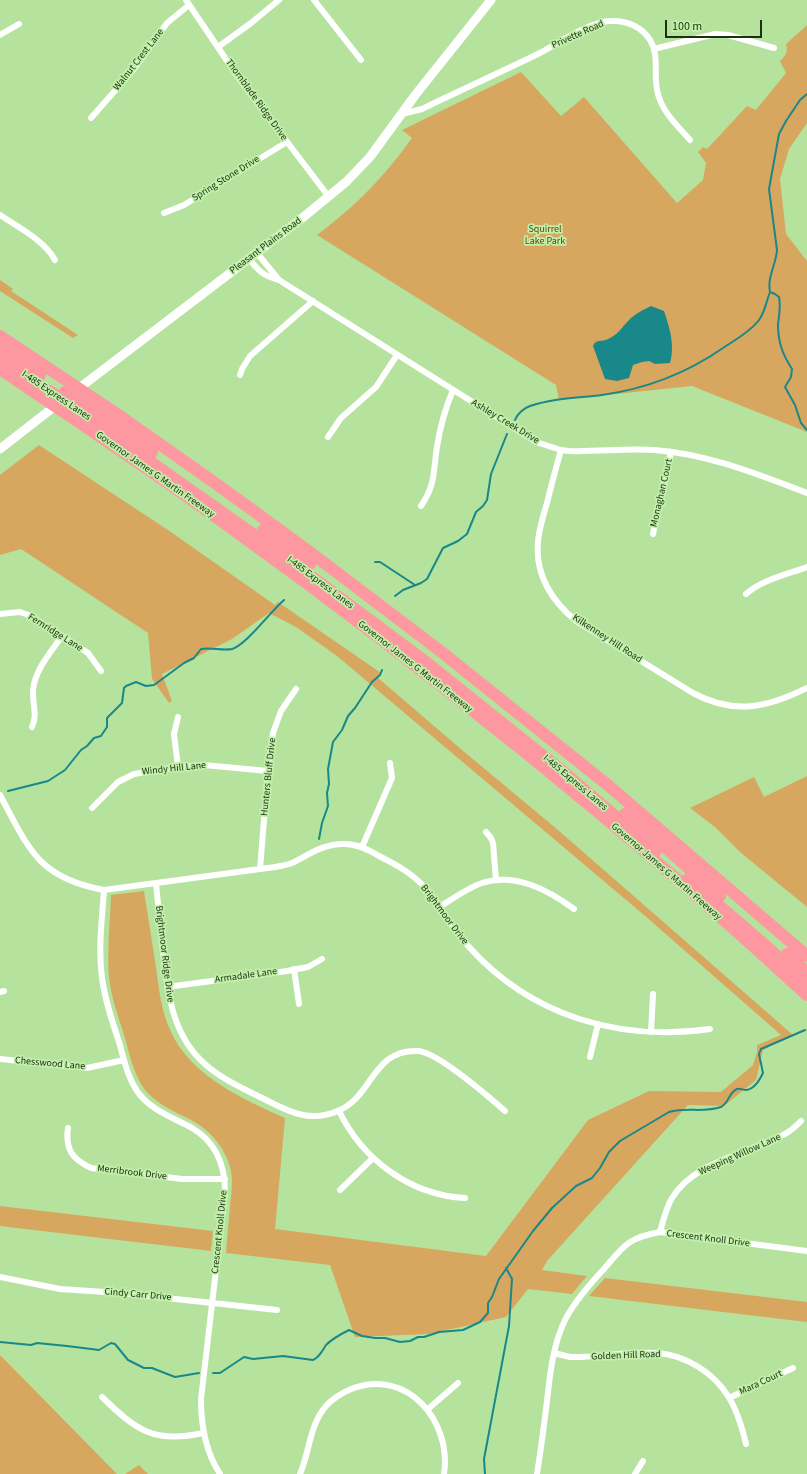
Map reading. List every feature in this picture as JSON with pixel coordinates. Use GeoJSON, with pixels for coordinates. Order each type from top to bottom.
{"type":"FeatureCollection","features":[{"type":"Feature","properties":{"kind":"highway"},"geometry":{"type":"LineString","coordinates":[[0,336],[117,414],[222,488],[310,552],[439,650],[609,786],[807,956]]}},
{"type":"Feature","properties":{"kind":"highway","name":"I-485 Express Lanes"},"geometry":{"type":"LineString","coordinates":[[0,348],[95,412],[289,548],[480,695],[665,847],[807,972]]}},
{"type":"Feature","properties":{"kind":"highway","name":"I-485 Express Lanes"},"geometry":{"type":"LineString","coordinates":[[0,359],[107,431],[272,546],[422,659],[567,775],[764,944],[807,984]]}},
{"type":"Feature","properties":{"kind":"highway","name":"Governor James G Martin Freeway"},"geometry":{"type":"LineString","coordinates":[[0,369],[224,523],[409,661],[544,768],[669,873],[766,957],[807,995]]}},
{"type":"Feature","properties":{"kind":"highway"},"geometry":{"type":"LineString","coordinates":[[20,372],[88,429]]}},
{"type":"Feature","properties":{"kind":"street"},"geometry":{"type":"LineString","coordinates":[[218,47],[279,0]]}},
{"type":"Feature","properties":{"kind":"street"},"geometry":{"type":"LineString","coordinates":[[314,0],[361,60]]}},
{"type":"Feature","properties":{"kind":"street","name":"Pleasant Plains Road"},"geometry":{"type":"LineString","coordinates":[[0,450],[95,375],[250,259],[346,182],[366,162],[416,94],[491,0]]}},
{"type":"Feature","properties":{"kind":"street","name":"Thornblade Ridge Drive"},"geometry":{"type":"LineString","coordinates":[[188,2],[240,80],[329,197]]}},
{"type":"Feature","properties":{"kind":"street","name":"Walnut Crest Lane"},"geometry":{"type":"LineString","coordinates":[[91,118],[134,69],[166,23],[188,2]]}},
{"type":"Feature","properties":{"kind":"street","name":"Privette Road"},"geometry":{"type":"LineString","coordinates":[[402,114],[422,109],[599,23],[611,20],[626,22],[640,29],[649,39],[654,49],[657,92],[661,104],[667,115],[690,140]]}},
{"type":"Feature","properties":{"kind":"street"},"geometry":{"type":"LineString","coordinates":[[0,35],[19,24]]}},
{"type":"Feature","properties":{"kind":"street"},"geometry":{"type":"LineString","coordinates":[[654,49],[715,34],[728,35],[774,48]]}},
{"type":"Feature","properties":{"kind":"street","name":"Spring Stone Drive"},"geometry":{"type":"LineString","coordinates":[[164,213],[184,205],[287,142]]}},
{"type":"Feature","properties":{"kind":"street"},"geometry":{"type":"LineString","coordinates":[[0,215],[42,244],[55,260]]}},
{"type":"Feature","properties":{"kind":"street","name":"Ashley Creek Drive"},"geometry":{"type":"LineString","coordinates":[[257,253],[278,280]]}},
{"type":"Feature","properties":{"kind":"street","name":"Ashley Creek Drive"},"geometry":{"type":"LineString","coordinates":[[250,259],[266,276],[278,280],[531,439],[561,450],[577,452],[636,450],[671,452],[706,458],[740,468],[807,493]]}},
{"type":"Feature","properties":{"kind":"street"},"geometry":{"type":"LineString","coordinates":[[240,374],[250,356],[313,302]]}},
{"type":"Feature","properties":{"kind":"street"},"geometry":{"type":"LineString","coordinates":[[328,437],[341,418],[376,387],[397,354]]}},
{"type":"Feature","properties":{"kind":"street"},"geometry":{"type":"LineString","coordinates":[[421,506],[428,496],[432,486],[443,417],[453,390]]}},
{"type":"Feature","properties":{"kind":"street","name":"Kilkenney Hill Road"},"geometry":{"type":"LineString","coordinates":[[561,450],[540,529],[538,552],[541,575],[545,584],[558,605],[566,613],[576,621],[693,693],[712,703],[734,706],[754,706],[775,702],[807,688]]}},
{"type":"Feature","properties":{"kind":"street","name":"Monaghan Court"},"geometry":{"type":"LineString","coordinates":[[653,534],[671,452]]}},
{"type":"Feature","properties":{"kind":"street"},"geometry":{"type":"LineString","coordinates":[[746,594],[751,589],[762,584],[807,567]]}},
{"type":"Feature","properties":{"kind":"street","name":"Fernridge Lane"},"geometry":{"type":"LineString","coordinates":[[0,614],[13,612],[26,614],[88,653],[101,671]]}},
{"type":"Feature","properties":{"kind":"street"},"geometry":{"type":"LineString","coordinates":[[32,727],[35,714],[33,691],[36,678],[41,667],[62,636]]}},
{"type":"Feature","properties":{"kind":"street","name":"Hunters Bluff Drive"},"geometry":{"type":"LineString","coordinates":[[260,869],[268,771],[273,733],[281,711],[296,690]]}},
{"type":"Feature","properties":{"kind":"street"},"geometry":{"type":"LineString","coordinates":[[178,717],[174,734],[178,767]]}},
{"type":"Feature","properties":{"kind":"street"},"geometry":{"type":"LineString","coordinates":[[362,847],[392,778],[390,763]]}},
{"type":"Feature","properties":{"kind":"street","name":"Windy Hill Lane"},"geometry":{"type":"LineString","coordinates":[[92,808],[111,789],[128,776],[178,767],[216,766],[268,771]]}},
{"type":"Feature","properties":{"kind":"street","name":"Brightmoor Drive"},"geometry":{"type":"LineString","coordinates":[[0,795],[22,837],[39,860],[63,878],[80,885],[104,890],[290,864],[316,850],[334,844],[346,844],[362,847],[407,872],[427,890],[448,921],[470,948],[511,984],[546,1006],[598,1024],[626,1030],[651,1032],[695,1031],[710,1029]]}},
{"type":"Feature","properties":{"kind":"street"},"geometry":{"type":"LineString","coordinates":[[486,832],[493,843],[496,880]]}},
{"type":"Feature","properties":{"kind":"street"},"geometry":{"type":"LineString","coordinates":[[439,907],[474,886],[496,880],[516,881],[537,887],[560,898],[574,909]]}},
{"type":"Feature","properties":{"kind":"street","name":"Brightmoor Ridge Drive"},"geometry":{"type":"LineString","coordinates":[[156,883],[167,987],[171,1008],[183,1038],[197,1056],[214,1071],[252,1094],[276,1105],[301,1115],[322,1116],[347,1107],[359,1096],[386,1060],[405,1052],[418,1051],[434,1056],[505,1111]]}},
{"type":"Feature","properties":{"kind":"street","name":"Crescent Knoll Drive"},"geometry":{"type":"LineString","coordinates":[[104,890],[100,953],[102,979],[108,1007],[128,1072],[134,1085],[149,1104],[192,1129],[212,1146],[221,1162],[225,1179],[225,1192],[213,1303],[201,1399],[203,1433],[210,1457],[220,1474]]}},
{"type":"Feature","properties":{"kind":"street","name":"Armadale Lane"},"geometry":{"type":"LineString","coordinates":[[167,987],[294,969],[314,964],[322,958]]}},
{"type":"Feature","properties":{"kind":"street"},"geometry":{"type":"LineString","coordinates":[[294,969],[299,1004]]}},
{"type":"Feature","properties":{"kind":"street"},"geometry":{"type":"LineString","coordinates":[[651,1032],[653,994]]}},
{"type":"Feature","properties":{"kind":"street"},"geometry":{"type":"LineString","coordinates":[[590,1057],[598,1024]]}},
{"type":"Feature","properties":{"kind":"street","name":"Chesswood Lane"},"geometry":{"type":"LineString","coordinates":[[0,1059],[87,1068],[124,1060]]}},
{"type":"Feature","properties":{"kind":"street"},"geometry":{"type":"LineString","coordinates":[[339,1111],[351,1132],[363,1148],[390,1172],[413,1186],[445,1196],[465,1198]]}},
{"type":"Feature","properties":{"kind":"street","name":"Weeping Willow Lane"},"geometry":{"type":"LineString","coordinates":[[660,1232],[664,1216],[672,1198],[684,1183],[692,1176],[706,1168],[789,1133],[801,1121]]}},
{"type":"Feature","properties":{"kind":"street","name":"Merribrook Drive"},"geometry":{"type":"LineString","coordinates":[[68,1128],[66,1138],[70,1150],[78,1161],[91,1168],[182,1179],[225,1179]]}},
{"type":"Feature","properties":{"kind":"street"},"geometry":{"type":"LineString","coordinates":[[340,1190],[373,1158]]}},
{"type":"Feature","properties":{"kind":"street","name":"Crescent Knoll Drive"},"geometry":{"type":"LineString","coordinates":[[537,1474],[554,1353],[566,1320],[576,1302],[591,1283],[632,1240],[643,1235],[660,1232],[807,1251]]}},
{"type":"Feature","properties":{"kind":"street","name":"Cindy Carr Drive"},"geometry":{"type":"LineString","coordinates":[[0,1277],[60,1289],[120,1293],[277,1310]]}},
{"type":"Feature","properties":{"kind":"street","name":"Golden Hill Road"},"geometry":{"type":"LineString","coordinates":[[554,1353],[570,1357],[651,1353],[671,1355],[690,1362],[703,1370],[722,1388],[729,1398],[739,1420],[746,1444]]}},
{"type":"Feature","properties":{"kind":"street","name":"Mara Court"},"geometry":{"type":"LineString","coordinates":[[729,1398],[793,1368]]}},
{"type":"Feature","properties":{"kind":"street"},"geometry":{"type":"LineString","coordinates":[[428,1410],[458,1383]]}},
{"type":"Feature","properties":{"kind":"street"},"geometry":{"type":"LineString","coordinates":[[300,1474],[317,1420],[326,1406],[344,1392],[364,1385],[372,1384],[387,1385],[408,1394],[421,1402],[428,1410],[436,1422],[443,1438],[445,1455],[444,1474]]}},
{"type":"Feature","properties":{"kind":"street"},"geometry":{"type":"LineString","coordinates":[[102,1397],[126,1420],[136,1427],[154,1434],[179,1437],[203,1433]]}},
{"type":"Feature","properties":{"kind":"street"},"geometry":{"type":"LineString","coordinates":[[635,1474],[643,1461]]}},
{"type":"Feature","properties":{"kind":"green space","name":"Squirrel Lake Park"},"geometry":{"type":"Polygon","coordinates":[[[807,25],[807,123],[789,149],[780,179],[786,234],[807,261],[807,432],[692,386],[559,400],[556,385],[317,235],[357,202],[391,166],[412,138],[402,130],[521,72],[561,116],[584,97],[677,203],[703,180],[706,163],[698,152],[703,147],[707,149],[747,106],[756,110],[786,73],[780,61],[786,53],[786,44],[807,25]]]}},
{"type":"Feature","properties":{"kind":"green space"},"geometry":{"type":"Polygon","coordinates":[[[0,280],[13,289],[11,291],[78,335],[73,338],[0,291],[0,280]]]}},
{"type":"Feature","properties":{"kind":"green space"},"geometry":{"type":"Polygon","coordinates":[[[39,445],[168,530],[275,605],[278,602],[381,673],[378,678],[558,830],[793,1035],[763,1050],[756,1080],[724,1106],[688,1105],[547,1261],[542,1270],[587,1276],[572,1294],[528,1289],[506,1317],[429,1334],[355,1337],[330,1265],[226,1253],[232,1180],[231,1170],[224,1152],[212,1136],[197,1124],[156,1101],[141,1084],[132,1061],[113,1000],[110,985],[108,946],[111,895],[144,891],[159,992],[171,1032],[180,1048],[192,1062],[220,1085],[252,1103],[285,1118],[275,1229],[486,1256],[588,1120],[649,1091],[721,1092],[753,1065],[757,1052],[757,1045],[781,1035],[644,915],[337,656],[296,627],[269,613],[232,639],[162,674],[172,701],[169,703],[152,679],[148,633],[21,549],[0,555],[0,475],[39,445]]]}},
{"type":"Feature","properties":{"kind":"green space"},"geometry":{"type":"Polygon","coordinates":[[[807,776],[807,907],[740,852],[715,827],[690,808],[754,777],[764,797],[807,776]]]}},
{"type":"Feature","properties":{"kind":"green space"},"geometry":{"type":"Polygon","coordinates":[[[0,1206],[213,1231],[211,1251],[0,1226],[0,1206]]]}},
{"type":"Feature","properties":{"kind":"green space"},"geometry":{"type":"Polygon","coordinates":[[[605,1278],[807,1302],[807,1322],[589,1296],[605,1278]]]}},
{"type":"Feature","properties":{"kind":"green space"},"geometry":{"type":"Polygon","coordinates":[[[0,1355],[117,1474],[0,1474],[0,1355]]]}},
{"type":"Feature","properties":{"kind":"green space"},"geometry":{"type":"Polygon","coordinates":[[[139,1465],[148,1474],[125,1474],[139,1465]]]}},
{"type":"Feature","properties":{"kind":"water"},"geometry":{"type":"Polygon","coordinates":[[[651,306],[664,311],[666,317],[672,344],[670,363],[655,364],[649,361],[642,362],[633,365],[629,378],[617,381],[605,379],[593,346],[595,342],[606,340],[615,335],[634,315],[651,306]]]}},
{"type":"Feature","properties":{"kind":"waterway"},"geometry":{"type":"LineString","coordinates":[[770,292],[769,287],[777,250],[769,189],[779,134],[800,100],[807,94]]}},
{"type":"Feature","properties":{"kind":"waterway"},"geometry":{"type":"LineString","coordinates":[[770,292],[779,297],[779,338],[786,359],[792,369],[791,377],[785,387],[795,405],[801,423],[807,430]]}},
{"type":"Feature","properties":{"kind":"waterway"},"geometry":{"type":"LineString","coordinates":[[515,420],[525,408],[539,403],[602,395],[634,389],[665,379],[695,365],[747,332],[761,317],[770,292]]}},
{"type":"Feature","properties":{"kind":"waterway"},"geometry":{"type":"LineString","coordinates":[[395,596],[403,590],[427,579],[443,548],[458,541],[467,534],[476,512],[487,500],[491,474],[507,434]]}},
{"type":"Feature","properties":{"kind":"waterway"},"geometry":{"type":"LineString","coordinates":[[375,562],[380,562],[415,585]]}},
{"type":"Feature","properties":{"kind":"waterway"},"geometry":{"type":"LineString","coordinates":[[8,791],[48,781],[65,770],[81,750],[94,738],[101,736],[107,727],[107,718],[122,703],[124,688],[126,686],[136,682],[146,686],[154,685],[184,663],[194,658],[201,649],[232,649],[238,646],[251,635],[284,600]]}},
{"type":"Feature","properties":{"kind":"waterway"},"geometry":{"type":"LineString","coordinates":[[319,839],[322,823],[328,806],[328,769],[333,742],[342,730],[348,716],[372,682],[380,675],[382,670]]}},
{"type":"Feature","properties":{"kind":"waterway"},"geometry":{"type":"LineString","coordinates":[[213,1373],[220,1373],[244,1357],[253,1359],[283,1356],[313,1360],[319,1356],[328,1343],[349,1330],[362,1336],[385,1338],[400,1342],[410,1341],[418,1337],[424,1337],[439,1332],[463,1330],[480,1322],[488,1313],[488,1303],[499,1279],[533,1231],[552,1208],[576,1186],[592,1178],[600,1168],[609,1152],[620,1141],[669,1112],[682,1110],[708,1110],[721,1107],[726,1103],[734,1090],[746,1090],[752,1088],[759,1081],[763,1073],[759,1054],[761,1049],[805,1030]]}},
{"type":"Feature","properties":{"kind":"waterway"},"geometry":{"type":"LineString","coordinates":[[485,1474],[484,1459],[509,1326],[512,1279],[506,1268]]}},
{"type":"Feature","properties":{"kind":"waterway"},"geometry":{"type":"LineString","coordinates":[[0,1342],[31,1345],[37,1343],[99,1350],[111,1343],[115,1344],[128,1360],[144,1368],[152,1368],[175,1377],[199,1373]]}}]}
